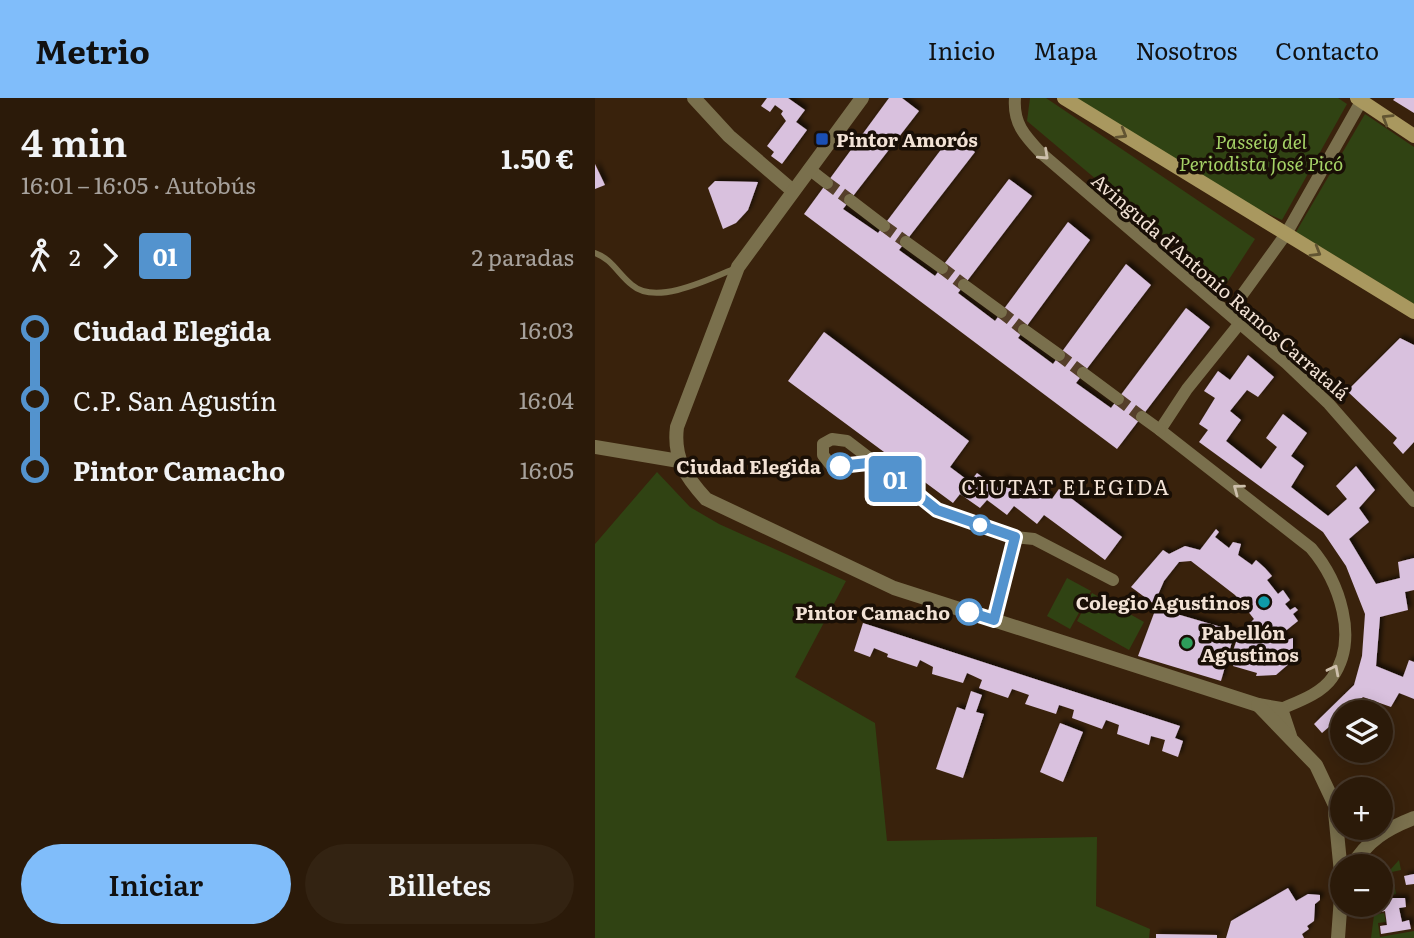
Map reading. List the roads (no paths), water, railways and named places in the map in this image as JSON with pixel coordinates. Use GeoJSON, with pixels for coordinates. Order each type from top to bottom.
{"type":"FeatureCollection","features":[{"type":"Feature","properties":{"kind":"main road"},"geometry":{"type":"LineString","coordinates":[[1064,98],[1414,312]]}},
{"type":"Feature","properties":{"kind":"main road"},"geometry":{"type":"LineString","coordinates":[[1360,99],[1414,136]]}},
{"type":"Feature","properties":{"kind":"street"},"geometry":{"type":"LineString","coordinates":[[694,98],[720,127],[793,191]]}},
{"type":"Feature","properties":{"kind":"street"},"geometry":{"type":"LineString","coordinates":[[862,98],[738,267],[677,427],[675,442],[679,461],[695,487],[706,499],[894,588],[1258,705],[1281,709],[1311,695],[1331,679],[1343,652],[1344,620],[1338,592],[1324,563],[1311,548],[1142,416]]}},
{"type":"Feature","properties":{"kind":"street","name":"Avinguda d'Antonio Ramos Carratalá"},"geometry":{"type":"LineString","coordinates":[[1015,98],[1014,113],[1020,131],[1041,153],[1229,313],[1329,404],[1414,501]]}},
{"type":"Feature","properties":{"kind":"street"},"geometry":{"type":"LineString","coordinates":[[1229,313],[1286,234],[1360,99]]}},
{"type":"Feature","properties":{"kind":"street"},"geometry":{"type":"LineString","coordinates":[[809,169],[827,183]]}},
{"type":"Feature","properties":{"kind":"street"},"geometry":{"type":"LineString","coordinates":[[850,200],[884,226]]}},
{"type":"Feature","properties":{"kind":"street"},"geometry":{"type":"LineString","coordinates":[[906,242],[941,268]]}},
{"type":"Feature","properties":{"kind":"street"},"geometry":{"type":"LineString","coordinates":[[964,285],[1001,312]]}},
{"type":"Feature","properties":{"kind":"street"},"geometry":{"type":"LineString","coordinates":[[1160,430],[1187,388],[1240,323]]}},
{"type":"Feature","properties":{"kind":"street"},"geometry":{"type":"LineString","coordinates":[[1024,330],[1059,355]]}},
{"type":"Feature","properties":{"kind":"street"},"geometry":{"type":"LineString","coordinates":[[1083,373],[1118,399]]}},
{"type":"Feature","properties":{"kind":"street"},"geometry":{"type":"LineString","coordinates":[[595,447],[679,461]]}},
{"type":"Feature","properties":{"kind":"street"},"geometry":{"type":"LineString","coordinates":[[877,462],[937,510],[1015,537],[1034,539],[1113,580]]}},
{"type":"Feature","properties":{"kind":"street"},"geometry":{"type":"LineString","coordinates":[[994,620],[1015,537]]}},
{"type":"Feature","properties":{"kind":"street"},"geometry":{"type":"LineString","coordinates":[[1258,705],[1316,765],[1330,796]]}},
{"type":"Feature","properties":{"kind":"street"},"geometry":{"type":"LineString","coordinates":[[1281,709],[1290,736]]}},
{"type":"Feature","properties":{"kind":"street"},"geometry":{"type":"LineString","coordinates":[[1393,826],[1414,818]]}},
{"type":"Feature","properties":{"kind":"street"},"geometry":{"type":"LineString","coordinates":[[1332,938],[1339,917]]}},
{"type":"Feature","properties":{"kind":"street"},"geometry":{"type":"LineString","coordinates":[[1338,938],[1340,917]]}},
{"type":"Feature","properties":{"kind":"lane"},"geometry":{"type":"LineString","coordinates":[[595,253],[605,257],[634,288],[657,293],[694,286],[738,267]]}},
{"type":"Feature","properties":{"kind":"tunnel"},"geometry":{"type":"LineString","coordinates":[[827,183],[850,200]]}},
{"type":"Feature","properties":{"kind":"tunnel"},"geometry":{"type":"LineString","coordinates":[[884,226],[906,242]]}},
{"type":"Feature","properties":{"kind":"tunnel"},"geometry":{"type":"LineString","coordinates":[[942,268],[964,285]]}},
{"type":"Feature","properties":{"kind":"tunnel"},"geometry":{"type":"LineString","coordinates":[[1001,312],[1024,330]]}},
{"type":"Feature","properties":{"kind":"tunnel"},"geometry":{"type":"LineString","coordinates":[[1059,355],[1083,373]]}},
{"type":"Feature","properties":{"kind":"tunnel"},"geometry":{"type":"LineString","coordinates":[[1118,399],[1142,417]]}},
{"type":"Feature","properties":{"kind":"place","name":"Pintor Amorós"},"geometry":{"type":"Point","coordinates":[822,139]}},
{"type":"Feature","properties":{"kind":"place","name":"Ciudad Elegida"},"geometry":{"type":"Point","coordinates":[840,466]}},
{"type":"Feature","properties":{"kind":"place","name":"Colegio Agustinos"},"geometry":{"type":"Point","coordinates":[1264,602]}},
{"type":"Feature","properties":{"kind":"place","name":"Pintor Camacho"},"geometry":{"type":"Point","coordinates":[969,612]}},
{"type":"Feature","properties":{"kind":"place","name":"Pabellón Agustinos"},"geometry":{"type":"Point","coordinates":[1187,643]}},
{"type":"Feature","properties":{"kind":"district","name":"CIUTAT ELEGIDA"},"geometry":{"type":"Point","coordinates":[1066,485]}},
{"type":"Feature","properties":{"kind":"park label","name":"Passeig del Periodista José Picó"},"geometry":{"type":"Point","coordinates":[1261,152]}}]}
